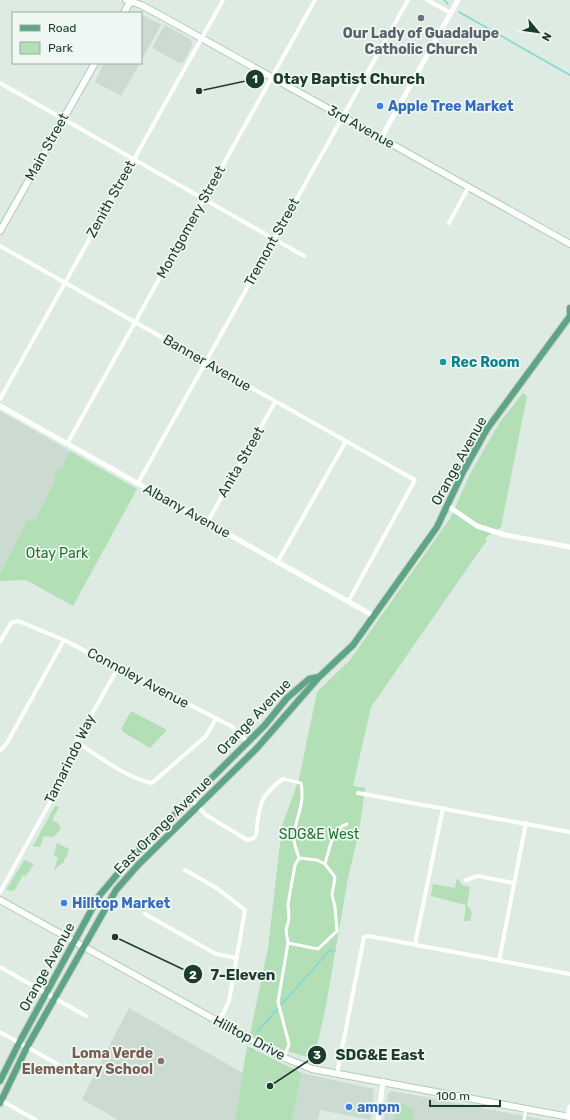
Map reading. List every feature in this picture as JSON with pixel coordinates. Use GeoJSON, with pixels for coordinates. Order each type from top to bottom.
{"type":"FeatureCollection","features":[{"type":"Feature","properties":{"kind":"main road","name":"3rd Avenue"},"geometry":{"type":"LineString","coordinates":[[129,0],[272,77],[570,244]]}},
{"type":"Feature","properties":{"kind":"main road"},"geometry":{"type":"LineString","coordinates":[[124,12],[129,0]]}},
{"type":"Feature","properties":{"kind":"main road","name":"Main Street"},"geometry":{"type":"LineString","coordinates":[[0,231],[94,64]]}},
{"type":"Feature","properties":{"kind":"main road","name":"Orange Avenue"},"geometry":{"type":"LineString","coordinates":[[0,1081],[18,1043],[100,896],[117,873],[266,725],[287,698],[308,680],[319,677],[353,645],[423,549],[448,506],[463,472],[487,430],[570,316],[570,308]]}},
{"type":"Feature","properties":{"kind":"main road","name":"East Orange Avenue"},"geometry":{"type":"LineString","coordinates":[[83,946],[108,902],[126,878],[255,749],[319,677]]}},
{"type":"Feature","properties":{"kind":"main road"},"geometry":{"type":"LineString","coordinates":[[248,742],[255,749]]}},
{"type":"Feature","properties":{"kind":"main road","name":"Hilltop Drive"},"geometry":{"type":"LineString","coordinates":[[0,900],[284,1058],[312,1069],[383,1081],[526,1110],[569,1116]]}},
{"type":"Feature","properties":{"kind":"main road","name":"Orange Avenue"},"geometry":{"type":"LineString","coordinates":[[0,1101],[27,1047],[83,946]]}},
{"type":"Feature","properties":{"kind":"street","name":"Zenith Street"},"geometry":{"type":"LineString","coordinates":[[0,399],[223,0]]}},
{"type":"Feature","properties":{"kind":"street","name":"Montgomery Street"},"geometry":{"type":"LineString","coordinates":[[67,444],[315,0]]}},
{"type":"Feature","properties":{"kind":"street","name":"Tremont Street"},"geometry":{"type":"LineString","coordinates":[[138,484],[408,0]]}},
{"type":"Feature","properties":{"kind":"street"},"geometry":{"type":"LineString","coordinates":[[427,0],[451,13]]}},
{"type":"Feature","properties":{"kind":"street"},"geometry":{"type":"LineString","coordinates":[[381,138],[458,0]]}},
{"type":"Feature","properties":{"kind":"street"},"geometry":{"type":"LineString","coordinates":[[0,83],[304,256]]}},
{"type":"Feature","properties":{"kind":"street"},"geometry":{"type":"LineString","coordinates":[[449,223],[468,188]]}},
{"type":"Feature","properties":{"kind":"street","name":"Banner Avenue"},"geometry":{"type":"LineString","coordinates":[[0,246],[136,321],[275,402],[415,480],[348,602]]}},
{"type":"Feature","properties":{"kind":"street","name":"Anita Street"},"geometry":{"type":"LineString","coordinates":[[207,523],[275,402]]}},
{"type":"Feature","properties":{"kind":"street","name":"Albany Avenue"},"geometry":{"type":"LineString","coordinates":[[0,406],[277,563],[374,616]]}},
{"type":"Feature","properties":{"kind":"street"},"geometry":{"type":"LineString","coordinates":[[277,563],[346,441]]}},
{"type":"Feature","properties":{"kind":"street"},"geometry":{"type":"LineString","coordinates":[[448,506],[477,526],[499,534],[570,547]]}},
{"type":"Feature","properties":{"kind":"street","name":"Connoley Avenue"},"geometry":{"type":"LineString","coordinates":[[0,642],[11,623],[18,621],[22,622],[64,640],[231,726],[248,742]]}},
{"type":"Feature","properties":{"kind":"street"},"geometry":{"type":"LineString","coordinates":[[0,751],[8,743],[64,640]]}},
{"type":"Feature","properties":{"kind":"street","name":"Tamarindo Way"},"geometry":{"type":"LineString","coordinates":[[0,892],[67,772],[76,742],[118,668]]}},
{"type":"Feature","properties":{"kind":"street"},"geometry":{"type":"LineString","coordinates":[[76,742],[145,782],[152,783],[159,779],[206,736],[216,719]]}},
{"type":"Feature","properties":{"kind":"street"},"geometry":{"type":"LineString","coordinates":[[191,799],[206,815],[247,840],[254,838],[261,804],[272,786],[283,779],[301,783],[303,801],[294,837],[299,858],[295,864],[288,904],[289,920],[286,930],[288,943],[278,1002],[289,1044],[284,1058]]}},
{"type":"Feature","properties":{"kind":"street"},"geometry":{"type":"LineString","coordinates":[[358,793],[570,832]]}},
{"type":"Feature","properties":{"kind":"street"},"geometry":{"type":"LineString","coordinates":[[415,944],[442,808]]}},
{"type":"Feature","properties":{"kind":"street"},"geometry":{"type":"LineString","coordinates":[[499,961],[526,823]]}},
{"type":"Feature","properties":{"kind":"street"},"geometry":{"type":"LineString","coordinates":[[325,864],[333,839],[341,826],[347,824]]}},
{"type":"Feature","properties":{"kind":"street"},"geometry":{"type":"LineString","coordinates":[[288,943],[318,949],[323,946],[337,931],[336,907],[332,895],[334,877],[325,864],[317,860],[299,858]]}},
{"type":"Feature","properties":{"kind":"street"},"geometry":{"type":"LineString","coordinates":[[185,870],[218,889],[245,910],[229,1001],[219,1022]]}},
{"type":"Feature","properties":{"kind":"street"},"geometry":{"type":"LineString","coordinates":[[466,880],[478,876],[514,883]]}},
{"type":"Feature","properties":{"kind":"street"},"geometry":{"type":"LineString","coordinates":[[145,914],[216,954],[237,958]]}},
{"type":"Feature","properties":{"kind":"street"},"geometry":{"type":"LineString","coordinates":[[337,1074],[364,938],[369,936],[415,944],[570,974]]}},
{"type":"Feature","properties":{"kind":"street"},"geometry":{"type":"LineString","coordinates":[[0,967],[86,1016]]}},
{"type":"Feature","properties":{"kind":"street"},"geometry":{"type":"LineString","coordinates":[[0,1032],[59,1065]]}},
{"type":"Feature","properties":{"kind":"street"},"geometry":{"type":"LineString","coordinates":[[378,1120],[383,1081]]}},
{"type":"Feature","properties":{"kind":"street"},"geometry":{"type":"LineString","coordinates":[[0,1101],[36,1120]]}},
{"type":"Feature","properties":{"kind":"street"},"geometry":{"type":"LineString","coordinates":[[569,1116],[570,1107]]}},
{"type":"Feature","properties":{"kind":"street"},"geometry":{"type":"LineString","coordinates":[[524,1120],[526,1110]]}},
{"type":"Feature","properties":{"kind":"shaded area"},"geometry":{"type":"Polygon","coordinates":[[[142,15],[161,25],[142,59],[142,15]]]}},
{"type":"Feature","properties":{"kind":"shaded area"},"geometry":{"type":"Polygon","coordinates":[[[165,25],[190,39],[192,43],[192,46],[183,62],[179,63],[152,48],[165,25]]]}},
{"type":"Feature","properties":{"kind":"shaded area"},"geometry":{"type":"Polygon","coordinates":[[[104,64],[139,64],[121,96],[95,82],[104,64]]]}},
{"type":"Feature","properties":{"kind":"shaded area"},"geometry":{"type":"Polygon","coordinates":[[[0,411],[70,451],[34,523],[28,519],[0,573],[0,411]]]}},
{"type":"Feature","properties":{"kind":"shaded area","name":"Loma Verde Elementary School"},"geometry":{"type":"Polygon","coordinates":[[[129,1008],[243,1073],[235,1120],[118,1120],[82,1099],[129,1008]]]}},
{"type":"Feature","properties":{"kind":"shaded area"},"geometry":{"type":"Polygon","coordinates":[[[302,1073],[374,1089],[371,1120],[320,1110],[318,1120],[292,1120],[302,1073]]]}},
{"type":"Feature","properties":{"kind":"shaded area"},"geometry":{"type":"Polygon","coordinates":[[[392,1091],[545,1120],[384,1120],[388,1094],[392,1091]]]}},
{"type":"Feature","properties":{"kind":"green space","name":"SDG&E West"},"geometry":{"type":"Polygon","coordinates":[[[523,393],[527,396],[501,527],[485,538],[487,540],[371,707],[353,786],[365,788],[359,832],[348,878],[325,1011],[314,1059],[284,1050],[250,1034],[268,948],[282,826],[299,779],[317,692],[350,660],[451,517],[470,474],[500,422],[523,393]]]}},
{"type":"Feature","properties":{"kind":"green space","name":"Otay Park"},"geometry":{"type":"Polygon","coordinates":[[[70,451],[137,489],[73,606],[26,580],[0,581],[0,573],[28,519],[34,522],[56,478],[54,472],[61,469],[70,451]]]}},
{"type":"Feature","properties":{"kind":"green space"},"geometry":{"type":"Polygon","coordinates":[[[131,711],[167,730],[150,748],[123,732],[121,729],[131,711]]]}},
{"type":"Feature","properties":{"kind":"green space"},"geometry":{"type":"Polygon","coordinates":[[[55,806],[59,807],[52,820],[58,823],[61,829],[53,837],[44,836],[40,847],[33,846],[55,806]]]}},
{"type":"Feature","properties":{"kind":"green space"},"geometry":{"type":"Polygon","coordinates":[[[57,843],[69,849],[64,862],[54,870],[58,858],[54,855],[57,843]]]}},
{"type":"Feature","properties":{"kind":"green space"},"geometry":{"type":"Polygon","coordinates":[[[24,860],[34,864],[26,876],[23,875],[14,891],[6,890],[24,860]]]}},
{"type":"Feature","properties":{"kind":"green space"},"geometry":{"type":"Polygon","coordinates":[[[457,878],[462,885],[470,887],[467,905],[472,912],[470,921],[464,921],[466,905],[431,896],[433,884],[455,888],[457,878]]]}},
{"type":"Feature","properties":{"kind":"green space"},"geometry":{"type":"Polygon","coordinates":[[[247,1046],[302,1073],[292,1120],[235,1120],[247,1046]]]}},
{"type":"Feature","properties":{"kind":"green space"},"geometry":{"type":"Polygon","coordinates":[[[400,1104],[411,1107],[414,1111],[412,1120],[394,1120],[397,1108],[400,1104]]]}},
{"type":"Feature","properties":{"kind":"waterway"},"geometry":{"type":"LineString","coordinates":[[444,0],[448,4]]}},
{"type":"Feature","properties":{"kind":"waterway"},"geometry":{"type":"LineString","coordinates":[[459,12],[570,75]]}},
{"type":"Feature","properties":{"kind":"waterway"},"geometry":{"type":"LineString","coordinates":[[257,1032],[330,950],[335,951]]}},
{"type":"Feature","properties":{"kind":"place","name":"Our Lady of Guadalupe Catholic Church"},"geometry":{"type":"Point","coordinates":[421,18]}},
{"type":"Feature","properties":{"kind":"place","name":"Otay Baptist Church"},"geometry":{"type":"Point","coordinates":[199,91]}},
{"type":"Feature","properties":{"kind":"place","name":"Apple Tree Market"},"geometry":{"type":"Point","coordinates":[380,106]}},
{"type":"Feature","properties":{"kind":"place","name":"Rec Room"},"geometry":{"type":"Point","coordinates":[443,362]}},
{"type":"Feature","properties":{"kind":"place","name":"Hilltop Market"},"geometry":{"type":"Point","coordinates":[64,903]}},
{"type":"Feature","properties":{"kind":"place","name":"7-Eleven"},"geometry":{"type":"Point","coordinates":[115,937]}},
{"type":"Feature","properties":{"kind":"place","name":"Loma Verde Elementary School"},"geometry":{"type":"Point","coordinates":[161,1061]}},
{"type":"Feature","properties":{"kind":"place","name":"SDG&E East"},"geometry":{"type":"Point","coordinates":[270,1086]}},
{"type":"Feature","properties":{"kind":"place","name":"ampm"},"geometry":{"type":"Point","coordinates":[349,1107]}}]}
